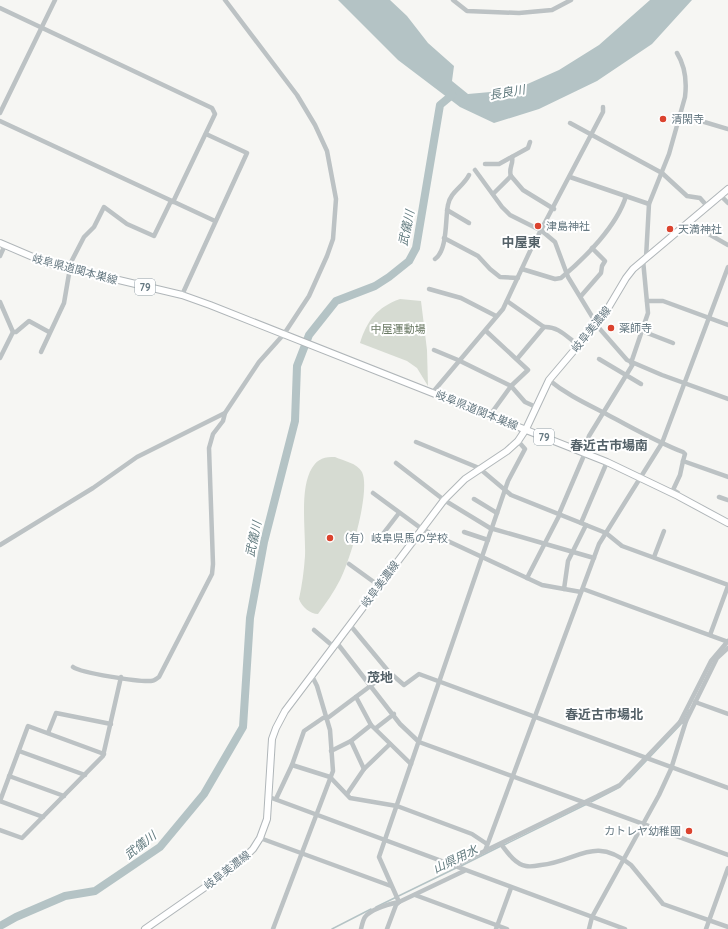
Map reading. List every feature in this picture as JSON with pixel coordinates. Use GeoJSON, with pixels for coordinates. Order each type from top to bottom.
{"type":"FeatureCollection","features":[{"type":"Feature","properties":{"kind":"main road","name":"岐阜美濃線"},"geometry":{"type":"LineString","coordinates":[[145,929],[246,858],[260,838],[267,819],[270,752],[276,728],[285,711],[378,585],[444,500],[454,489],[479,468],[508,451],[518,441],[526,429],[549,380],[610,306],[626,278],[645,259],[728,189]]}},
{"type":"Feature","properties":{"kind":"main road","name":"岐阜県道関本巣線"},"geometry":{"type":"LineString","coordinates":[[3,244],[35,259],[182,295],[286,335],[606,462],[678,496],[728,523]]}},
{"type":"Feature","properties":{"kind":"street"},"geometry":{"type":"LineString","coordinates":[[0,114],[55,0]]}},
{"type":"Feature","properties":{"kind":"street"},"geometry":{"type":"LineString","coordinates":[[73,667],[121,677],[152,681],[156,680],[210,579],[213,564],[209,448],[213,434],[223,421],[225,413],[259,362],[286,335],[309,296],[333,239],[336,199],[327,151],[297,95],[225,0]]}},
{"type":"Feature","properties":{"kind":"street"},"geometry":{"type":"LineString","coordinates":[[453,0],[467,11],[519,13],[552,10],[571,0]]}},
{"type":"Feature","properties":{"kind":"street"},"geometry":{"type":"LineString","coordinates":[[0,8],[212,108],[215,114],[154,236],[127,224],[104,207],[94,227],[84,237],[69,268],[64,302],[41,352]]}},
{"type":"Feature","properties":{"kind":"street"},"geometry":{"type":"LineString","coordinates":[[527,578],[546,545],[560,514],[590,436],[626,376],[632,363],[648,313],[645,259],[650,204],[681,115],[686,88],[684,67],[677,53]]}},
{"type":"Feature","properties":{"kind":"street"},"geometry":{"type":"LineString","coordinates":[[432,392],[458,360],[486,331],[507,301],[603,112],[603,107]]}},
{"type":"Feature","properties":{"kind":"street"},"geometry":{"type":"LineString","coordinates":[[681,115],[728,129]]}},
{"type":"Feature","properties":{"kind":"street"},"geometry":{"type":"LineString","coordinates":[[0,121],[215,221]]}},
{"type":"Feature","properties":{"kind":"street"},"geometry":{"type":"LineString","coordinates":[[570,123],[662,173],[687,196],[700,198],[707,206]]}},
{"type":"Feature","properties":{"kind":"street"},"geometry":{"type":"LineString","coordinates":[[182,295],[247,153],[206,134]]}},
{"type":"Feature","properties":{"kind":"street"},"geometry":{"type":"LineString","coordinates":[[485,164],[499,164],[528,148],[530,142]]}},
{"type":"Feature","properties":{"kind":"street"},"geometry":{"type":"LineString","coordinates":[[512,157],[510,172],[511,176],[522,190],[554,209]]}},
{"type":"Feature","properties":{"kind":"street"},"geometry":{"type":"LineString","coordinates":[[475,170],[510,215],[542,231],[555,242],[568,277],[581,296],[599,328],[618,352],[632,363],[728,399]]}},
{"type":"Feature","properties":{"kind":"street"},"geometry":{"type":"LineString","coordinates":[[435,259],[442,250],[449,199],[465,183],[469,175]]}},
{"type":"Feature","properties":{"kind":"street"},"geometry":{"type":"LineString","coordinates":[[493,194],[511,176]]}},
{"type":"Feature","properties":{"kind":"street"},"geometry":{"type":"LineString","coordinates":[[570,177],[650,204]]}},
{"type":"Feature","properties":{"kind":"street"},"geometry":{"type":"LineString","coordinates":[[720,195],[728,203]]}},
{"type":"Feature","properties":{"kind":"street"},"geometry":{"type":"LineString","coordinates":[[522,269],[558,279],[592,248],[616,219],[626,196]]}},
{"type":"Feature","properties":{"kind":"street"},"geometry":{"type":"LineString","coordinates":[[447,210],[469,223]]}},
{"type":"Feature","properties":{"kind":"street"},"geometry":{"type":"LineString","coordinates":[[688,222],[728,246]]}},
{"type":"Feature","properties":{"kind":"street"},"geometry":{"type":"LineString","coordinates":[[444,238],[478,256],[500,277],[518,278]]}},
{"type":"Feature","properties":{"kind":"street"},"geometry":{"type":"LineString","coordinates":[[0,256],[3,244]]}},
{"type":"Feature","properties":{"kind":"street"},"geometry":{"type":"LineString","coordinates":[[581,296],[601,273],[602,266],[606,261],[592,248]]}},
{"type":"Feature","properties":{"kind":"street"},"geometry":{"type":"LineString","coordinates":[[485,851],[594,558],[606,533],[662,444],[728,267]]}},
{"type":"Feature","properties":{"kind":"street"},"geometry":{"type":"LineString","coordinates":[[428,289],[461,298],[496,316]]}},
{"type":"Feature","properties":{"kind":"street"},"geometry":{"type":"LineString","coordinates":[[507,301],[544,327],[552,326],[578,345]]}},
{"type":"Feature","properties":{"kind":"street"},"geometry":{"type":"LineString","coordinates":[[647,301],[663,301],[728,325]]}},
{"type":"Feature","properties":{"kind":"street"},"geometry":{"type":"LineString","coordinates":[[0,302],[13,332]]}},
{"type":"Feature","properties":{"kind":"street"},"geometry":{"type":"LineString","coordinates":[[0,358],[13,332],[16,332],[29,321],[50,332]]}},
{"type":"Feature","properties":{"kind":"street"},"geometry":{"type":"LineString","coordinates":[[517,359],[544,327]]}},
{"type":"Feature","properties":{"kind":"street"},"geometry":{"type":"LineString","coordinates":[[486,331],[528,370],[511,386],[490,415]]}},
{"type":"Feature","properties":{"kind":"street"},"geometry":{"type":"LineString","coordinates":[[642,331],[673,343]]}},
{"type":"Feature","properties":{"kind":"street"},"geometry":{"type":"LineString","coordinates":[[434,350],[511,386],[525,402],[536,407]]}},
{"type":"Feature","properties":{"kind":"street"},"geometry":{"type":"LineString","coordinates":[[599,359],[641,384]]}},
{"type":"Feature","properties":{"kind":"street"},"geometry":{"type":"LineString","coordinates":[[549,380],[567,393],[603,413],[662,444],[684,452],[685,454],[680,475],[673,490],[678,493],[678,496]]}},
{"type":"Feature","properties":{"kind":"street"},"geometry":{"type":"LineString","coordinates":[[0,546],[93,488],[137,457],[225,413]]}},
{"type":"Feature","properties":{"kind":"street"},"geometry":{"type":"LineString","coordinates":[[398,901],[379,857],[497,513],[505,491],[525,449],[518,441]]}},
{"type":"Feature","properties":{"kind":"street"},"geometry":{"type":"LineString","coordinates":[[416,442],[479,468],[505,491],[606,533],[622,546],[728,585],[710,635]]}},
{"type":"Feature","properties":{"kind":"street"},"geometry":{"type":"LineString","coordinates":[[683,461],[728,478]]}},
{"type":"Feature","properties":{"kind":"street"},"geometry":{"type":"LineString","coordinates":[[564,589],[568,560],[584,524],[606,462]]}},
{"type":"Feature","properties":{"kind":"street"},"geometry":{"type":"LineString","coordinates":[[396,463],[444,500],[492,529],[572,553],[594,558]]}},
{"type":"Feature","properties":{"kind":"street"},"geometry":{"type":"LineString","coordinates":[[373,493],[422,529],[542,585],[564,589],[582,590],[728,641],[711,662],[683,722],[666,781],[625,860],[592,917],[588,929]]}},
{"type":"Feature","properties":{"kind":"street"},"geometry":{"type":"LineString","coordinates":[[719,498],[728,500]]}},
{"type":"Feature","properties":{"kind":"street"},"geometry":{"type":"LineString","coordinates":[[474,499],[497,513]]}},
{"type":"Feature","properties":{"kind":"street"},"geometry":{"type":"LineString","coordinates":[[379,540],[399,513]]}},
{"type":"Feature","properties":{"kind":"street"},"geometry":{"type":"LineString","coordinates":[[654,557],[664,531]]}},
{"type":"Feature","properties":{"kind":"street"},"geometry":{"type":"LineString","coordinates":[[464,532],[488,540]]}},
{"type":"Feature","properties":{"kind":"street"},"geometry":{"type":"LineString","coordinates":[[349,564],[378,585]]}},
{"type":"Feature","properties":{"kind":"street"},"geometry":{"type":"LineString","coordinates":[[350,624],[389,672],[404,685],[419,674],[439,683],[728,788]]}},
{"type":"Feature","properties":{"kind":"street"},"geometry":{"type":"LineString","coordinates":[[314,630],[335,645],[371,686],[394,714],[400,724],[419,742],[728,855]]}},
{"type":"Feature","properties":{"kind":"street"},"geometry":{"type":"LineString","coordinates":[[360,929],[368,914],[392,903],[415,895],[485,851],[502,845],[620,785],[683,722],[718,658],[728,648]]}},
{"type":"Feature","properties":{"kind":"street"},"geometry":{"type":"LineString","coordinates":[[276,799],[292,765],[304,731],[326,718],[389,672]]}},
{"type":"Feature","properties":{"kind":"street"},"geometry":{"type":"LineString","coordinates":[[274,929],[301,853],[333,771],[330,730],[317,686],[312,676]]}},
{"type":"Feature","properties":{"kind":"street"},"geometry":{"type":"LineString","coordinates":[[0,830],[22,838],[104,754],[121,677]]}},
{"type":"Feature","properties":{"kind":"street"},"geometry":{"type":"LineString","coordinates":[[356,697],[373,726],[411,764]]}},
{"type":"Feature","properties":{"kind":"street"},"geometry":{"type":"LineString","coordinates":[[695,702],[728,714]]}},
{"type":"Feature","properties":{"kind":"street"},"geometry":{"type":"LineString","coordinates":[[48,733],[56,713],[111,724]]}},
{"type":"Feature","properties":{"kind":"street"},"geometry":{"type":"LineString","coordinates":[[331,751],[394,714]]}},
{"type":"Feature","properties":{"kind":"street"},"geometry":{"type":"LineString","coordinates":[[43,817],[0,801],[28,726],[104,754]]}},
{"type":"Feature","properties":{"kind":"street"},"geometry":{"type":"LineString","coordinates":[[351,740],[364,769]]}},
{"type":"Feature","properties":{"kind":"street"},"geometry":{"type":"LineString","coordinates":[[347,794],[364,769],[390,744]]}},
{"type":"Feature","properties":{"kind":"street"},"geometry":{"type":"LineString","coordinates":[[19,751],[85,775]]}},
{"type":"Feature","properties":{"kind":"street"},"geometry":{"type":"LineString","coordinates":[[292,765],[330,777],[350,798],[397,806],[472,834],[487,844]]}},
{"type":"Feature","properties":{"kind":"street"},"geometry":{"type":"LineString","coordinates":[[9,776],[64,796]]}},
{"type":"Feature","properties":{"kind":"street"},"geometry":{"type":"LineString","coordinates":[[269,797],[625,929]]}},
{"type":"Feature","properties":{"kind":"street"},"geometry":{"type":"LineString","coordinates":[[260,838],[391,886]]}},
{"type":"Feature","properties":{"kind":"street"},"geometry":{"type":"LineString","coordinates":[[502,845],[514,859],[526,866],[547,864],[584,852],[597,850],[605,851],[625,860],[639,873],[663,904],[728,927]]}},
{"type":"Feature","properties":{"kind":"street"},"geometry":{"type":"LineString","coordinates":[[706,929],[728,868]]}},
{"type":"Feature","properties":{"kind":"street"},"geometry":{"type":"LineString","coordinates":[[496,927],[511,888]]}},
{"type":"Feature","properties":{"kind":"street"},"geometry":{"type":"LineString","coordinates":[[415,895],[496,927],[507,929]]}},
{"type":"Feature","properties":{"kind":"street"},"geometry":{"type":"LineString","coordinates":[[387,929],[398,901]]}},
{"type":"Feature","properties":{"kind":"green space","name":"中屋運動場"},"geometry":{"type":"Polygon","coordinates":[[[400,299],[421,301],[427,350],[428,386],[417,368],[407,361],[360,343],[366,328],[374,316],[385,306],[400,299]]]}},
{"type":"Feature","properties":{"kind":"green space","name":"（有）岐阜県馬の学校"},"geometry":{"type":"Polygon","coordinates":[[[335,457],[354,464],[362,472],[364,494],[362,510],[354,542],[344,571],[330,597],[318,614],[315,614],[307,610],[299,599],[305,556],[304,499],[308,477],[312,468],[319,460],[335,457]]]}},
{"type":"Feature","properties":{"kind":"water","name":"長良川"},"geometry":{"type":"Polygon","coordinates":[[[338,0],[390,0],[407,16],[428,43],[454,66],[452,81],[468,94],[514,90],[559,70],[599,45],[650,0],[692,0],[652,44],[597,81],[539,109],[494,123],[460,107],[398,60],[338,0]]]}},
{"type":"Feature","properties":{"kind":"waterway","name":"武儀川"},"geometry":{"type":"LineString","coordinates":[[0,926],[16,917],[65,896],[95,891],[160,847],[204,794],[243,727],[250,618],[264,542],[295,421],[297,366],[309,335],[336,301],[375,286],[409,261],[416,248],[440,105],[452,95]]}},
{"type":"Feature","properties":{"kind":"waterway","name":"山県用水"},"geometry":{"type":"LineString","coordinates":[[684,719],[689,710]]}},
{"type":"Feature","properties":{"kind":"waterway","name":"山県用水"},"geometry":{"type":"LineString","coordinates":[[629,779],[682,723]]}},
{"type":"Feature","properties":{"kind":"waterway","name":"山県用水"},"geometry":{"type":"LineString","coordinates":[[591,802],[620,787]]}},
{"type":"Feature","properties":{"kind":"waterway","name":"山県用水"},"geometry":{"type":"LineString","coordinates":[[504,845],[587,804]]}},
{"type":"Feature","properties":{"kind":"waterway","name":"山県用水"},"geometry":{"type":"LineString","coordinates":[[461,866],[501,846]]}},
{"type":"Feature","properties":{"kind":"waterway","name":"山県用水"},"geometry":{"type":"LineString","coordinates":[[376,907],[456,868]]}},
{"type":"Feature","properties":{"kind":"waterway","name":"山県用水"},"geometry":{"type":"LineString","coordinates":[[332,929],[371,909]]}},
{"type":"Feature","properties":{"kind":"place","name":"清閑寺"},"geometry":{"type":"Point","coordinates":[663,119]}},
{"type":"Feature","properties":{"kind":"place","name":"津島神社"},"geometry":{"type":"Point","coordinates":[538,226]}},
{"type":"Feature","properties":{"kind":"place","name":"天満神社"},"geometry":{"type":"Point","coordinates":[670,229]}},
{"type":"Feature","properties":{"kind":"place","name":"薬師寺"},"geometry":{"type":"Point","coordinates":[611,328]}},
{"type":"Feature","properties":{"kind":"place","name":"（有）岐阜県馬の学校"},"geometry":{"type":"Point","coordinates":[330,538]}},
{"type":"Feature","properties":{"kind":"place","name":"カトレヤ幼稚園"},"geometry":{"type":"Point","coordinates":[689,831]}},
{"type":"Feature","properties":{"kind":"district","name":"中屋東"},"geometry":{"type":"Point","coordinates":[521,242]}},
{"type":"Feature","properties":{"kind":"district","name":"春近古市場南"},"geometry":{"type":"Point","coordinates":[609,445]}},
{"type":"Feature","properties":{"kind":"district","name":"茂地"},"geometry":{"type":"Point","coordinates":[380,677]}},
{"type":"Feature","properties":{"kind":"district","name":"春近古市場北"},"geometry":{"type":"Point","coordinates":[604,714]}}]}
